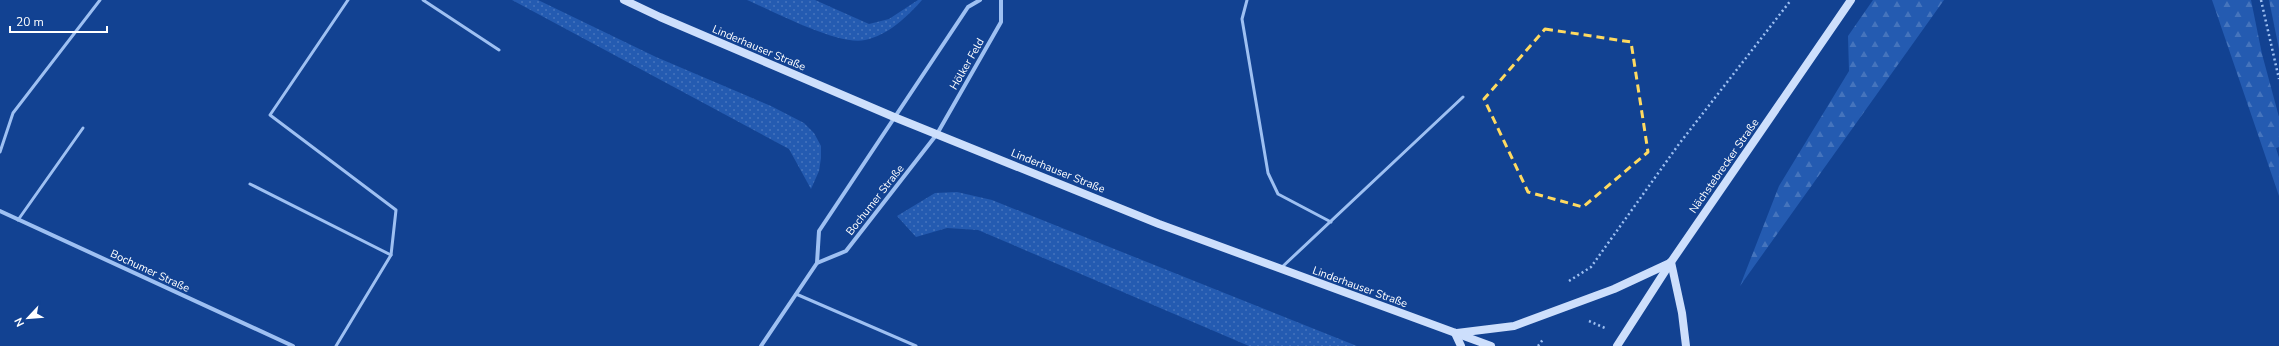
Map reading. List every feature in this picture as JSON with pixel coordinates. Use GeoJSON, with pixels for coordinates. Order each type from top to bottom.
{"type":"FeatureCollection","features":[{"type":"Feature","properties":{"kind":"main road","name":"Linderhauser Straße"},"geometry":{"type":"LineString","coordinates":[[624,0],[660,17],[894,117],[1159,224],[1491,346]]}},
{"type":"Feature","properties":{"kind":"main road","name":"Nächstebrecker Straße"},"geometry":{"type":"LineString","coordinates":[[1617,346],[1671,262],[1851,0]]}},
{"type":"Feature","properties":{"kind":"main road"},"geometry":{"type":"LineString","coordinates":[[1461,346],[1455,333],[1514,326],[1563,309],[1671,262],[1682,313],[1686,346]]}},
{"type":"Feature","properties":{"kind":"street"},"geometry":{"type":"LineString","coordinates":[[761,346],[817,264],[819,231],[968,7],[980,0]]}},
{"type":"Feature","properties":{"kind":"street","name":"Hölker Feld"},"geometry":{"type":"LineString","coordinates":[[937,134],[1001,22],[1001,0]]}},
{"type":"Feature","properties":{"kind":"street","name":"Bochumer Straße"},"geometry":{"type":"LineString","coordinates":[[817,264],[846,251],[937,134]]}},
{"type":"Feature","properties":{"kind":"street","name":"Bochumer Straße"},"geometry":{"type":"LineString","coordinates":[[0,211],[293,346]]}},
{"type":"Feature","properties":{"kind":"lane"},"geometry":{"type":"LineString","coordinates":[[0,152],[13,113],[100,0]]}},
{"type":"Feature","properties":{"kind":"lane"},"geometry":{"type":"LineString","coordinates":[[336,346],[391,255],[396,210],[270,115],[348,0]]}},
{"type":"Feature","properties":{"kind":"lane"},"geometry":{"type":"LineString","coordinates":[[423,0],[499,50]]}},
{"type":"Feature","properties":{"kind":"lane"},"geometry":{"type":"LineString","coordinates":[[1247,0],[1242,19],[1268,172],[1278,194],[1331,222]]}},
{"type":"Feature","properties":{"kind":"lane"},"geometry":{"type":"LineString","coordinates":[[1280,269],[1462,98]]}},
{"type":"Feature","properties":{"kind":"lane"},"geometry":{"type":"LineString","coordinates":[[18,220],[83,128]]}},
{"type":"Feature","properties":{"kind":"lane"},"geometry":{"type":"LineString","coordinates":[[250,184],[391,255]]}},
{"type":"Feature","properties":{"kind":"lane"},"geometry":{"type":"LineString","coordinates":[[796,294],[916,346]]}},
{"type":"Feature","properties":{"kind":"path"},"geometry":{"type":"LineString","coordinates":[[1624,336],[1563,309],[1556,291],[1590,266],[1679,144],[1791,0]]}},
{"type":"Feature","properties":{"kind":"path"},"geometry":{"type":"LineString","coordinates":[[2261,0],[2279,79]]}},
{"type":"Feature","properties":{"kind":"highlighted area"},"geometry":{"type":"Polygon","coordinates":[[[1545,29],[1631,42],[1648,152],[1583,207],[1528,192],[1484,99],[1545,29]]]}},
{"type":"Feature","properties":{"kind":"green space"},"geometry":{"type":"Polygon","coordinates":[[[512,0],[538,0],[656,57],[771,106],[804,123],[814,133],[821,146],[819,171],[811,189],[789,149],[512,0]]]}},
{"type":"Feature","properties":{"kind":"green space"},"geometry":{"type":"Polygon","coordinates":[[[747,0],[815,0],[869,24],[889,19],[918,0],[922,0],[910,13],[889,30],[873,38],[853,40],[839,38],[823,33],[747,0]]]}},
{"type":"Feature","properties":{"kind":"green space"},"geometry":{"type":"Polygon","coordinates":[[[1873,0],[1944,0],[1740,286],[1779,186],[1849,71],[1848,36],[1873,0]]]}},
{"type":"Feature","properties":{"kind":"green space"},"geometry":{"type":"Polygon","coordinates":[[[2212,0],[2251,0],[2262,54],[2279,117],[2279,147],[2276,148],[2279,158],[2279,196],[2212,0]]]}},
{"type":"Feature","properties":{"kind":"green space"},"geometry":{"type":"Polygon","coordinates":[[[2269,0],[2279,0],[2279,49],[2269,0]]]}},
{"type":"Feature","properties":{"kind":"green space"},"geometry":{"type":"Polygon","coordinates":[[[957,192],[992,200],[1357,346],[1249,346],[978,230],[947,228],[916,237],[897,216],[935,193],[957,192]]]}}]}
